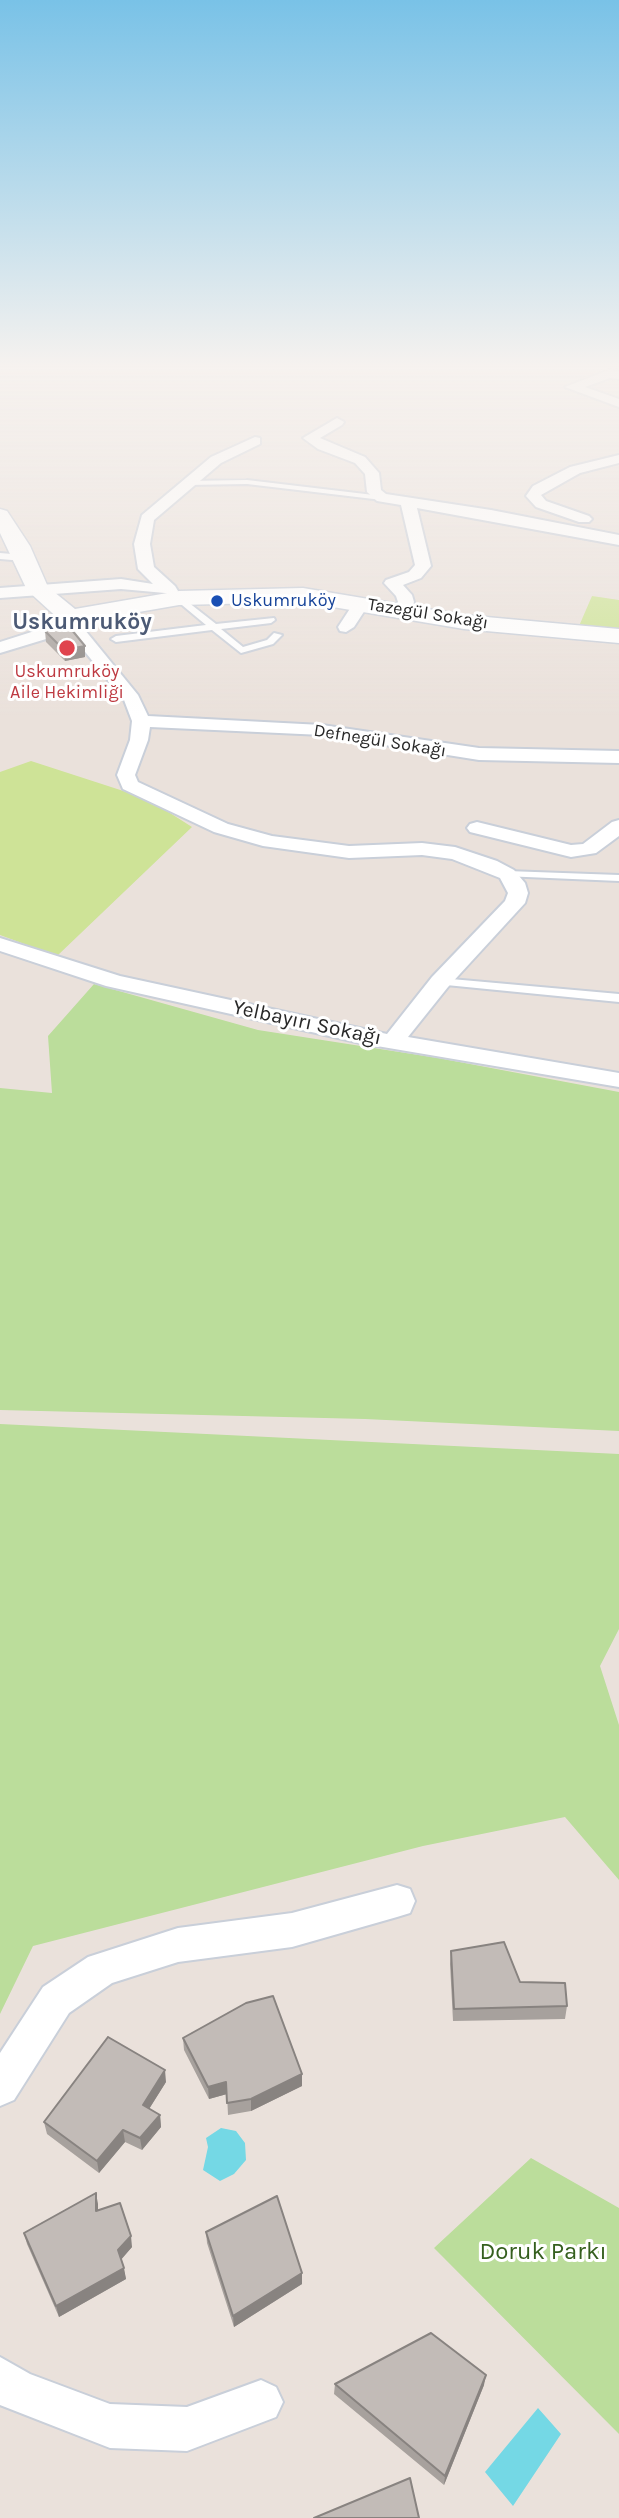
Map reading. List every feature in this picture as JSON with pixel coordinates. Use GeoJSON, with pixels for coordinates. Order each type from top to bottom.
{"type":"FeatureCollection","features":[{"type":"Feature","properties":{"kind":"street"},"geometry":{"type":"LineString","coordinates":[[373,483],[374,492],[382,498],[491,515],[619,540]]}},
{"type":"Feature","properties":{"kind":"street"},"geometry":{"type":"LineString","coordinates":[[551,483],[538,489],[533,496],[541,504],[619,532]]}},
{"type":"Feature","properties":{"kind":"street"},"geometry":{"type":"LineString","coordinates":[[174,594],[146,569],[142,544],[147,518],[187,484]]}},
{"type":"Feature","properties":{"kind":"street"},"geometry":{"type":"LineString","coordinates":[[402,613],[406,602],[404,595],[392,583],[421,570],[426,527],[408,503]]}},
{"type":"Feature","properties":{"kind":"street"},"geometry":{"type":"LineString","coordinates":[[426,527],[541,504]]}},
{"type":"Feature","properties":{"kind":"street"},"geometry":{"type":"LineString","coordinates":[[0,515],[38,590],[71,621],[132,699],[142,721],[139,740],[126,775],[130,785],[220,828],[270,842],[349,852],[422,849],[455,853],[490,864],[515,883],[518,894],[516,903],[440,982],[393,1042]]}},
{"type":"Feature","properties":{"kind":"street"},"geometry":{"type":"LineString","coordinates":[[0,593],[121,584],[174,594]]}},
{"type":"Feature","properties":{"kind":"street","name":"Tazegül Sokağı"},"geometry":{"type":"LineString","coordinates":[[0,648],[71,621],[174,594],[303,595],[464,622],[619,636]]}},
{"type":"Feature","properties":{"kind":"street"},"geometry":{"type":"LineString","coordinates":[[346,627],[362,604]]}},
{"type":"Feature","properties":{"kind":"street","name":"Defnegül Sokağı"},"geometry":{"type":"LineString","coordinates":[[142,721],[322,730],[451,752],[619,757]]}},
{"type":"Feature","properties":{"kind":"street"},"geometry":{"type":"LineString","coordinates":[[477,828],[571,851],[589,849],[619,826]]}},
{"type":"Feature","properties":{"kind":"street","name":"Yelbayırı Sokağı"},"geometry":{"type":"LineString","coordinates":[[0,944],[114,981],[393,1042],[619,1080]]}},
{"type":"Feature","properties":{"kind":"street"},"geometry":{"type":"LineString","coordinates":[[0,2087],[56,2000],[101,1969],[178,1945],[292,1930],[397,1901]]}},
{"type":"Feature","properties":{"kind":"street"},"geometry":{"type":"LineString","coordinates":[[0,2379],[16,2390],[110,2426],[187,2429],[261,2402]]}},
{"type":"Feature","properties":{"kind":"lane"},"geometry":{"type":"LineString","coordinates":[[187,484],[232,483]]}},
{"type":"Feature","properties":{"kind":"lane"},"geometry":{"type":"LineString","coordinates":[[251,483],[382,498]]}},
{"type":"Feature","properties":{"kind":"lane"},"geometry":{"type":"LineString","coordinates":[[0,556],[24,558]]}},
{"type":"Feature","properties":{"kind":"lane"},"geometry":{"type":"LineString","coordinates":[[174,594],[241,650],[270,642],[277,635]]}},
{"type":"Feature","properties":{"kind":"lane"},"geometry":{"type":"LineString","coordinates":[[117,639],[271,620]]}},
{"type":"Feature","properties":{"kind":"lane"},"geometry":{"type":"LineString","coordinates":[[506,874],[619,878]]}},
{"type":"Feature","properties":{"kind":"lane"},"geometry":{"type":"LineString","coordinates":[[440,982],[619,998]]}},
{"type":"Feature","properties":{"kind":"green space"},"geometry":{"type":"Polygon","coordinates":[[[592,596],[619,600],[619,630],[579,626],[592,596]]]}},
{"type":"Feature","properties":{"kind":"green space"},"geometry":{"type":"Polygon","coordinates":[[[31,761],[148,799],[192,827],[57,956],[0,935],[0,772],[31,761]]]}},
{"type":"Feature","properties":{"kind":"green space"},"geometry":{"type":"Polygon","coordinates":[[[94,984],[258,1030],[438,1058],[619,1092],[619,1431],[365,1419],[0,1410],[0,1088],[52,1093],[48,1036],[94,984]]]}},
{"type":"Feature","properties":{"kind":"green space"},"geometry":{"type":"Polygon","coordinates":[[[0,1424],[619,1454],[619,1629],[600,1666],[619,1725],[619,1880],[565,1817],[423,1846],[33,1946],[0,2014],[0,1424]]]}},
{"type":"Feature","properties":{"kind":"green space","name":"Doruk Parkı"},"geometry":{"type":"Polygon","coordinates":[[[531,2158],[619,2208],[619,2434],[434,2248],[531,2158]]]}},
{"type":"Feature","properties":{"kind":"water"},"geometry":{"type":"Polygon","coordinates":[[[221,2128],[236,2131],[245,2143],[246,2160],[234,2174],[220,2181],[203,2170],[208,2147],[206,2138],[221,2128]]]}},
{"type":"Feature","properties":{"kind":"water"},"geometry":{"type":"Polygon","coordinates":[[[538,2408],[561,2434],[513,2506],[485,2472],[538,2408]]]}},
{"type":"Feature","properties":{"kind":"building"},"geometry":{"type":"Polygon","coordinates":[[[67,624],[85,646],[64,650],[45,631],[67,624]]]}},
{"type":"Feature","properties":{"kind":"building"},"geometry":{"type":"Polygon","coordinates":[[[504,1942],[520,1982],[565,1983],[567,2006],[454,2009],[451,1951],[504,1942]]]}},
{"type":"Feature","properties":{"kind":"building"},"geometry":{"type":"Polygon","coordinates":[[[273,1996],[302,2074],[251,2099],[227,2103],[226,2082],[208,2087],[183,2038],[246,2003],[273,1996]]]}},
{"type":"Feature","properties":{"kind":"building"},"geometry":{"type":"Polygon","coordinates":[[[108,2037],[165,2070],[143,2105],[160,2115],[140,2138],[123,2130],[97,2161],[44,2122],[108,2037]]]}},
{"type":"Feature","properties":{"kind":"building"},"geometry":{"type":"Polygon","coordinates":[[[96,2193],[96,2211],[120,2203],[131,2236],[118,2250],[124,2268],[56,2306],[24,2233],[96,2193]]]}},
{"type":"Feature","properties":{"kind":"building"},"geometry":{"type":"Polygon","coordinates":[[[277,2196],[302,2273],[233,2316],[206,2232],[277,2196]]]}},
{"type":"Feature","properties":{"kind":"building"},"geometry":{"type":"Polygon","coordinates":[[[431,2333],[486,2375],[445,2476],[335,2384],[431,2333]]]}},
{"type":"Feature","properties":{"kind":"building"},"geometry":{"type":"Polygon","coordinates":[[[410,2478],[419,2518],[314,2518],[410,2478]]]}},
{"type":"Feature","properties":{"kind":"place","name":"Uskumruköy"},"geometry":{"type":"Point","coordinates":[217,601]}},
{"type":"Feature","properties":{"kind":"place","name":"Uskumruköy Aile Hekimliği"},"geometry":{"type":"Point","coordinates":[67,648]}},
{"type":"Feature","properties":{"kind":"district","name":"Uskumruköy"},"geometry":{"type":"Point","coordinates":[82,622]}}]}
